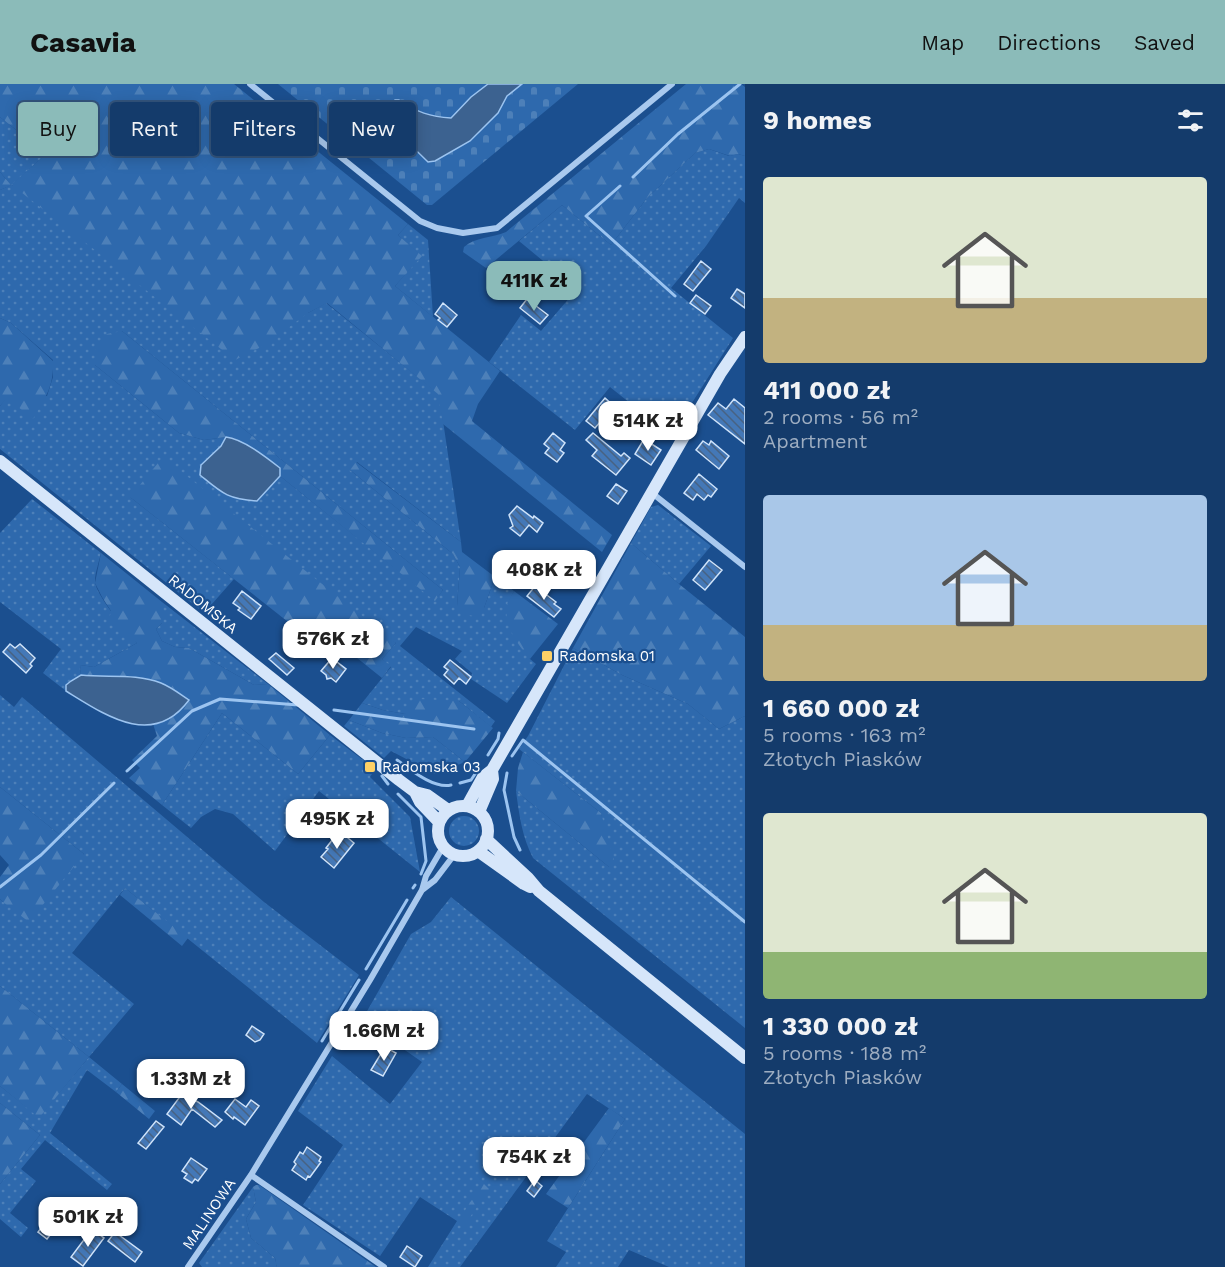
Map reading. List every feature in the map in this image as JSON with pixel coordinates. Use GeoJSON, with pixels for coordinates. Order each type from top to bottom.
{"type":"FeatureCollection","features":[{"type":"Feature","properties":{"kind":"street"},"geometry":{"type":"LineString","coordinates":[[250,84],[420,221],[437,228],[463,233],[497,228],[672,84]]}},
{"type":"Feature","properties":{"kind":"street"},"geometry":{"type":"LineString","coordinates":[[466,806],[483,777],[492,770],[720,374],[745,337]]}},
{"type":"Feature","properties":{"kind":"street","name":"RADOMSKA"},"geometry":{"type":"LineString","coordinates":[[0,461],[415,792],[427,795],[448,810]]}},
{"type":"Feature","properties":{"kind":"street"},"geometry":{"type":"LineString","coordinates":[[652,493],[745,567]]}},
{"type":"Feature","properties":{"kind":"street"},"geometry":{"type":"LineString","coordinates":[[478,812],[493,779],[492,770]]}},
{"type":"Feature","properties":{"kind":"street","name":"RADOMSKA"},"geometry":{"type":"LineString","coordinates":[[415,792],[420,802],[439,822]]}},
{"type":"Feature","properties":{"kind":"street"},"geometry":{"type":"LineString","coordinates":[[466,806],[478,812],[486,822],[488,828],[486,838],[483,847],[478,851],[466,856],[454,855],[443,847],[437,835],[439,822],[448,810],[466,806]]}},
{"type":"Feature","properties":{"kind":"street"},"geometry":{"type":"LineString","coordinates":[[486,838],[539,891],[745,1058]]}},
{"type":"Feature","properties":{"kind":"street"},"geometry":{"type":"LineString","coordinates":[[422,890],[426,876],[443,847]]}},
{"type":"Feature","properties":{"kind":"street"},"geometry":{"type":"LineString","coordinates":[[478,851],[524,884],[539,891]]}},
{"type":"Feature","properties":{"kind":"street"},"geometry":{"type":"LineString","coordinates":[[422,890],[435,880],[454,855]]}},
{"type":"Feature","properties":{"kind":"street","name":"MALINOWA"},"geometry":{"type":"LineString","coordinates":[[188,1267],[251,1175],[422,890]]}},
{"type":"Feature","properties":{"kind":"street"},"geometry":{"type":"LineString","coordinates":[[251,1175],[384,1267]]}},
{"type":"Feature","properties":{"kind":"green space"},"geometry":{"type":"Polygon","coordinates":[[[0,84],[234,84],[256,102],[211,102],[211,156],[317,156],[317,151],[408,224],[398,235],[422,256],[395,286],[500,371],[478,404],[472,421],[612,535],[602,552],[443,424],[438,394],[327,303],[308,313],[265,345],[235,360],[12,185],[0,190],[0,172],[11,185],[44,156],[98,156],[98,102],[18,102],[18,131],[0,117],[0,84]]]}},
{"type":"Feature","properties":{"kind":"green space"},"geometry":{"type":"Polygon","coordinates":[[[278,84],[578,84],[432,205],[427,205],[367,156],[416,156],[416,102],[329,102],[329,125],[317,116],[317,102],[300,102],[278,84]]]}},
{"type":"Feature","properties":{"kind":"green space"},"geometry":{"type":"Polygon","coordinates":[[[686,84],[741,84],[745,87],[745,156],[738,154],[730,156],[709,149],[695,153],[647,198],[611,245],[562,205],[486,268],[463,252],[464,247],[473,241],[506,232],[686,84]]]}},
{"type":"Feature","properties":{"kind":"green space"},"geometry":{"type":"Polygon","coordinates":[[[0,117],[18,131],[18,156],[44,156],[12,185],[308,313],[326,303],[439,394],[461,542],[357,462],[350,470],[453,554],[460,567],[457,606],[484,608],[495,577],[514,591],[508,603],[530,659],[536,664],[507,703],[471,679],[472,673],[455,659],[462,651],[416,627],[400,646],[495,721],[491,727],[459,701],[405,714],[362,703],[391,667],[382,659],[396,643],[130,497],[234,579],[204,613],[0,449],[0,406],[6,398],[47,396],[53,377],[53,360],[11,323],[0,318],[0,190],[11,185],[0,172],[0,117]],[[122,331],[95,365],[179,433],[204,440],[226,437],[221,446],[201,465],[257,501],[280,476],[435,600],[443,590],[122,331]]]}},
{"type":"Feature","properties":{"kind":"green space"},"geometry":{"type":"Polygon","coordinates":[[[709,149],[729,156],[738,154],[745,156],[745,203],[739,198],[706,246],[671,288],[733,338],[671,436],[610,387],[575,430],[489,362],[521,315],[541,331],[577,289],[519,241],[562,205],[611,245],[647,198],[695,153],[709,149]]]}},
{"type":"Feature","properties":{"kind":"green space"},"geometry":{"type":"Polygon","coordinates":[[[408,224],[428,240],[433,317],[395,286],[421,256],[398,235],[408,224]]]}},
{"type":"Feature","properties":{"kind":"green space"},"geometry":{"type":"Polygon","coordinates":[[[0,318],[11,323],[53,361],[51,385],[33,419],[7,398],[0,406],[0,318]]]}},
{"type":"Feature","properties":{"kind":"green space"},"geometry":{"type":"Polygon","coordinates":[[[122,331],[443,590],[435,601],[280,476],[280,468],[266,457],[234,438],[204,440],[179,433],[95,365],[95,346],[107,334],[122,331]]]}},
{"type":"Feature","properties":{"kind":"green space"},"geometry":{"type":"Polygon","coordinates":[[[163,457],[396,643],[382,659],[391,666],[382,678],[331,637],[321,648],[130,497],[163,457]]]}},
{"type":"Feature","properties":{"kind":"green space"},"geometry":{"type":"Polygon","coordinates":[[[356,462],[461,542],[462,552],[495,577],[484,608],[473,616],[461,613],[457,606],[460,567],[453,554],[350,470],[356,462]]]}},
{"type":"Feature","properties":{"kind":"green space"},"geometry":{"type":"Polygon","coordinates":[[[32,499],[101,553],[95,578],[97,588],[106,604],[137,643],[94,667],[80,665],[81,675],[66,685],[66,691],[43,673],[61,649],[0,602],[0,533],[32,499]]]}},
{"type":"Feature","properties":{"kind":"green space"},"geometry":{"type":"Polygon","coordinates":[[[658,505],[711,546],[679,584],[631,543],[651,507],[658,505]]]}},
{"type":"Feature","properties":{"kind":"green space"},"geometry":{"type":"Polygon","coordinates":[[[631,543],[745,637],[745,716],[719,729],[688,704],[622,675],[573,648],[631,543]]]}},
{"type":"Feature","properties":{"kind":"green space"},"geometry":{"type":"Polygon","coordinates":[[[101,553],[162,602],[162,623],[156,629],[162,641],[175,647],[189,648],[254,685],[268,684],[330,735],[298,774],[222,713],[162,805],[129,778],[140,768],[132,760],[157,736],[153,724],[170,719],[97,677],[81,675],[80,665],[94,667],[137,643],[109,620],[111,611],[95,583],[101,553]]]}},
{"type":"Feature","properties":{"kind":"green space"},"geometry":{"type":"Polygon","coordinates":[[[514,591],[558,624],[530,659],[516,641],[507,620],[507,605],[514,591]]]}},
{"type":"Feature","properties":{"kind":"green space"},"geometry":{"type":"Polygon","coordinates":[[[162,602],[268,684],[254,685],[189,648],[175,647],[162,641],[156,629],[162,623],[162,602]]]}},
{"type":"Feature","properties":{"kind":"green space"},"geometry":{"type":"Polygon","coordinates":[[[573,648],[622,675],[688,704],[719,729],[745,716],[745,1028],[533,858],[529,850],[516,791],[609,867],[601,813],[519,749],[528,736],[573,648]]]}},
{"type":"Feature","properties":{"kind":"green space"},"geometry":{"type":"Polygon","coordinates":[[[0,695],[14,707],[22,697],[264,902],[359,975],[317,1043],[125,888],[72,953],[134,1004],[89,1057],[0,986],[0,899],[3,902],[84,854],[0,787],[0,695]]]}},
{"type":"Feature","properties":{"kind":"green space"},"geometry":{"type":"Polygon","coordinates":[[[419,699],[459,701],[493,728],[465,762],[433,737],[406,738],[382,733],[349,720],[362,703],[405,714],[419,699]]]}},
{"type":"Feature","properties":{"kind":"green space"},"geometry":{"type":"Polygon","coordinates":[[[222,713],[298,774],[330,735],[375,769],[370,777],[410,817],[420,872],[319,791],[275,851],[233,814],[215,809],[201,817],[191,828],[162,805],[222,713]]]}},
{"type":"Feature","properties":{"kind":"green space"},"geometry":{"type":"Polygon","coordinates":[[[349,720],[382,733],[406,738],[433,737],[465,762],[435,774],[391,751],[384,758],[344,726],[349,720]]]}},
{"type":"Feature","properties":{"kind":"green space"},"geometry":{"type":"Polygon","coordinates":[[[523,752],[601,813],[614,860],[609,867],[516,791],[518,768],[523,752]]]}},
{"type":"Feature","properties":{"kind":"green space"},"geometry":{"type":"Polygon","coordinates":[[[0,787],[84,854],[29,922],[0,899],[0,877],[9,865],[0,855],[0,787]]]}},
{"type":"Feature","properties":{"kind":"green space"},"geometry":{"type":"Polygon","coordinates":[[[464,816],[475,820],[479,831],[475,842],[464,846],[453,842],[449,831],[453,820],[464,816]]]}},
{"type":"Feature","properties":{"kind":"green space"},"geometry":{"type":"Polygon","coordinates":[[[125,888],[188,938],[182,946],[120,895],[125,888]]]}},
{"type":"Feature","properties":{"kind":"green space"},"geometry":{"type":"Polygon","coordinates":[[[451,897],[745,1134],[745,1267],[669,1267],[629,1250],[618,1267],[556,1267],[566,1252],[547,1241],[625,1119],[587,1094],[460,1267],[428,1267],[457,1221],[420,1197],[380,1256],[303,1205],[343,1145],[298,1111],[332,1056],[390,1104],[422,1062],[362,1020],[411,934],[431,922],[451,897]]]}},
{"type":"Feature","properties":{"kind":"green space"},"geometry":{"type":"Polygon","coordinates":[[[0,986],[89,1057],[39,1118],[0,1086],[0,986]]]}},
{"type":"Feature","properties":{"kind":"green space"},"geometry":{"type":"Polygon","coordinates":[[[89,1057],[122,1084],[116,1092],[87,1070],[50,1133],[112,1184],[107,1190],[45,1140],[21,1169],[36,1181],[10,1213],[28,1228],[21,1237],[0,1219],[0,1184],[40,1135],[0,1103],[0,1086],[39,1117],[89,1057]]]}},
{"type":"Feature","properties":{"kind":"green space"},"geometry":{"type":"Polygon","coordinates":[[[122,1084],[155,1111],[149,1119],[116,1092],[122,1084]]]}},
{"type":"Feature","properties":{"kind":"green space"},"geometry":{"type":"Polygon","coordinates":[[[0,1103],[40,1135],[0,1184],[0,1103]]]}},
{"type":"Feature","properties":{"kind":"green space"},"geometry":{"type":"Polygon","coordinates":[[[609,1108],[625,1119],[568,1208],[546,1194],[609,1108]]]}},
{"type":"Feature","properties":{"kind":"green space"},"geometry":{"type":"Polygon","coordinates":[[[483,1183],[489,1189],[464,1226],[458,1221],[483,1183]]]}},
{"type":"Feature","properties":{"kind":"green space"},"geometry":{"type":"Polygon","coordinates":[[[256,1185],[376,1267],[277,1267],[275,1258],[251,1238],[246,1219],[256,1202],[253,1187],[256,1185]]]}},
{"type":"Feature","properties":{"kind":"green space"},"geometry":{"type":"Polygon","coordinates":[[[253,1187],[256,1202],[246,1219],[251,1238],[275,1258],[277,1267],[202,1267],[199,1263],[253,1187]]]}},
{"type":"Feature","properties":{"kind":"shaded area"},"geometry":{"type":"Polygon","coordinates":[[[488,84],[522,84],[507,96],[498,113],[470,141],[435,161],[428,162],[416,150],[416,110],[451,118],[471,97],[488,84]]]}},
{"type":"Feature","properties":{"kind":"shaded area"},"geometry":{"type":"Polygon","coordinates":[[[226,437],[247,445],[280,468],[280,476],[257,501],[232,497],[200,475],[201,465],[221,446],[226,437]]]}},
{"type":"Feature","properties":{"kind":"shaded area"},"geometry":{"type":"Polygon","coordinates":[[[81,675],[151,680],[168,686],[189,700],[175,715],[160,723],[145,725],[129,723],[97,709],[66,691],[66,685],[81,675]]]}},
{"type":"Feature","properties":{"kind":"building"},"geometry":{"type":"Polygon","coordinates":[[[701,261],[711,269],[693,291],[684,284],[701,261]]]}},
{"type":"Feature","properties":{"kind":"building"},"geometry":{"type":"Polygon","coordinates":[[[737,289],[745,294],[745,308],[731,298],[737,289]]]}},
{"type":"Feature","properties":{"kind":"building"},"geometry":{"type":"Polygon","coordinates":[[[696,295],[711,306],[705,314],[690,303],[696,295]]]}},
{"type":"Feature","properties":{"kind":"building"},"geometry":{"type":"Polygon","coordinates":[[[527,299],[548,315],[540,324],[520,308],[527,299]]]}},
{"type":"Feature","properties":{"kind":"building"},"geometry":{"type":"Polygon","coordinates":[[[443,303],[457,315],[447,327],[438,320],[440,318],[435,314],[443,303]]]}},
{"type":"Feature","properties":{"kind":"building"},"geometry":{"type":"Polygon","coordinates":[[[605,398],[614,406],[595,428],[586,421],[605,398]]]}},
{"type":"Feature","properties":{"kind":"building"},"geometry":{"type":"Polygon","coordinates":[[[734,399],[745,408],[745,444],[708,415],[718,403],[726,409],[734,399]]]}},
{"type":"Feature","properties":{"kind":"building"},"geometry":{"type":"Polygon","coordinates":[[[553,433],[565,443],[560,450],[564,453],[557,462],[545,453],[549,448],[544,444],[553,433]]]}},
{"type":"Feature","properties":{"kind":"building"},"geometry":{"type":"Polygon","coordinates":[[[593,433],[621,456],[624,453],[630,458],[616,475],[592,456],[597,450],[586,440],[593,433]]]}},
{"type":"Feature","properties":{"kind":"building"},"geometry":{"type":"Polygon","coordinates":[[[644,439],[661,450],[651,465],[635,454],[644,439]]]}},
{"type":"Feature","properties":{"kind":"building"},"geometry":{"type":"Polygon","coordinates":[[[703,441],[709,445],[711,441],[729,456],[719,469],[696,450],[703,441]]]}},
{"type":"Feature","properties":{"kind":"building"},"geometry":{"type":"Polygon","coordinates":[[[699,474],[717,489],[711,497],[708,495],[704,500],[697,494],[693,500],[684,493],[699,474]]]}},
{"type":"Feature","properties":{"kind":"building"},"geometry":{"type":"Polygon","coordinates":[[[616,484],[627,491],[618,504],[607,496],[616,484]]]}},
{"type":"Feature","properties":{"kind":"building"},"geometry":{"type":"Polygon","coordinates":[[[517,506],[543,523],[537,532],[529,525],[520,536],[510,528],[513,526],[509,515],[517,506]]]}},
{"type":"Feature","properties":{"kind":"building"},"geometry":{"type":"Polygon","coordinates":[[[709,560],[722,570],[705,590],[693,580],[709,560]]]}},
{"type":"Feature","properties":{"kind":"building"},"geometry":{"type":"Polygon","coordinates":[[[535,586],[556,602],[554,604],[561,609],[554,617],[527,596],[535,586]]]}},
{"type":"Feature","properties":{"kind":"building"},"geometry":{"type":"Polygon","coordinates":[[[242,591],[261,606],[251,619],[238,610],[240,608],[233,603],[242,591]]]}},
{"type":"Feature","properties":{"kind":"building"},"geometry":{"type":"Polygon","coordinates":[[[10,644],[15,648],[20,644],[35,658],[26,673],[3,652],[10,644]]]}},
{"type":"Feature","properties":{"kind":"building"},"geometry":{"type":"Polygon","coordinates":[[[276,653],[294,668],[287,675],[269,659],[276,653]]]}},
{"type":"Feature","properties":{"kind":"building"},"geometry":{"type":"Polygon","coordinates":[[[332,658],[346,669],[336,682],[331,678],[327,679],[321,671],[332,658]]]}},
{"type":"Feature","properties":{"kind":"building"},"geometry":{"type":"Polygon","coordinates":[[[450,660],[471,677],[466,684],[459,678],[454,684],[444,675],[448,670],[444,667],[450,660]]]}},
{"type":"Feature","properties":{"kind":"building"},"geometry":{"type":"Polygon","coordinates":[[[342,833],[354,843],[334,868],[321,857],[333,839],[335,841],[342,833]]]}},
{"type":"Feature","properties":{"kind":"building"},"geometry":{"type":"Polygon","coordinates":[[[252,1026],[264,1034],[260,1040],[255,1042],[246,1035],[252,1026]]]}},
{"type":"Feature","properties":{"kind":"building"},"geometry":{"type":"Polygon","coordinates":[[[385,1047],[396,1053],[383,1076],[371,1070],[385,1047]]]}},
{"type":"Feature","properties":{"kind":"building"},"geometry":{"type":"Polygon","coordinates":[[[176,1091],[198,1102],[222,1120],[215,1127],[192,1109],[181,1125],[167,1114],[179,1098],[174,1094],[176,1091]]]}},
{"type":"Feature","properties":{"kind":"building"},"geometry":{"type":"Polygon","coordinates":[[[235,1099],[246,1107],[251,1100],[259,1106],[245,1125],[225,1112],[235,1099]]]}},
{"type":"Feature","properties":{"kind":"building"},"geometry":{"type":"Polygon","coordinates":[[[156,1121],[164,1127],[146,1149],[138,1143],[156,1121]]]}},
{"type":"Feature","properties":{"kind":"building"},"geometry":{"type":"Polygon","coordinates":[[[307,1147],[321,1157],[319,1161],[321,1162],[306,1180],[292,1170],[300,1152],[303,1154],[307,1147]]]}},
{"type":"Feature","properties":{"kind":"building"},"geometry":{"type":"Polygon","coordinates":[[[191,1158],[207,1169],[198,1181],[195,1179],[192,1183],[184,1178],[187,1174],[182,1171],[191,1158]]]}},
{"type":"Feature","properties":{"kind":"building"},"geometry":{"type":"Polygon","coordinates":[[[535,1180],[542,1186],[534,1197],[527,1191],[535,1180]]]}},
{"type":"Feature","properties":{"kind":"building"},"geometry":{"type":"Polygon","coordinates":[[[59,1204],[69,1211],[47,1239],[38,1232],[59,1204]]]}},
{"type":"Feature","properties":{"kind":"building"},"geometry":{"type":"Polygon","coordinates":[[[92,1229],[104,1238],[83,1266],[71,1257],[92,1229]]]}},
{"type":"Feature","properties":{"kind":"building"},"geometry":{"type":"Polygon","coordinates":[[[115,1232],[142,1252],[135,1262],[108,1241],[115,1232]]]}},
{"type":"Feature","properties":{"kind":"building"},"geometry":{"type":"Polygon","coordinates":[[[407,1246],[422,1256],[415,1267],[400,1257],[407,1246]]]}},
{"type":"Feature","properties":{"kind":"waterway"},"geometry":{"type":"LineString","coordinates":[[633,177],[678,134],[740,84]]}},
{"type":"Feature","properties":{"kind":"waterway"},"geometry":{"type":"LineString","coordinates":[[620,186],[586,216],[675,296]]}},
{"type":"Feature","properties":{"kind":"waterway"},"geometry":{"type":"LineString","coordinates":[[127,771],[192,711],[220,699],[298,705]]}},
{"type":"Feature","properties":{"kind":"waterway"},"geometry":{"type":"LineString","coordinates":[[334,710],[474,729]]}},
{"type":"Feature","properties":{"kind":"waterway"},"geometry":{"type":"LineString","coordinates":[[488,755],[499,733]]}},
{"type":"Feature","properties":{"kind":"waterway"},"geometry":{"type":"LineString","coordinates":[[512,756],[523,740],[745,922]]}},
{"type":"Feature","properties":{"kind":"waterway"},"geometry":{"type":"LineString","coordinates":[[397,760],[430,781],[451,785]]}},
{"type":"Feature","properties":{"kind":"waterway"},"geometry":{"type":"LineString","coordinates":[[460,783],[471,780],[477,771]]}},
{"type":"Feature","properties":{"kind":"waterway"},"geometry":{"type":"LineString","coordinates":[[507,773],[504,790],[514,837],[520,850]]}},
{"type":"Feature","properties":{"kind":"waterway"},"geometry":{"type":"LineString","coordinates":[[382,776],[388,784]]}},
{"type":"Feature","properties":{"kind":"waterway"},"geometry":{"type":"LineString","coordinates":[[0,887],[41,855],[114,783]]}},
{"type":"Feature","properties":{"kind":"waterway"},"geometry":{"type":"LineString","coordinates":[[398,794],[421,817],[426,861],[421,874]]}},
{"type":"Feature","properties":{"kind":"waterway"},"geometry":{"type":"LineString","coordinates":[[366,969],[407,900]]}},
{"type":"Feature","properties":{"kind":"waterway"},"geometry":{"type":"LineString","coordinates":[[322,1041],[359,980]]}},
{"type":"Feature","properties":{"kind":"place","name":"Radomska 01"},"geometry":{"type":"Point","coordinates":[547,656]}},
{"type":"Feature","properties":{"kind":"place","name":"Radomska 03"},"geometry":{"type":"Point","coordinates":[370,767]}}]}
